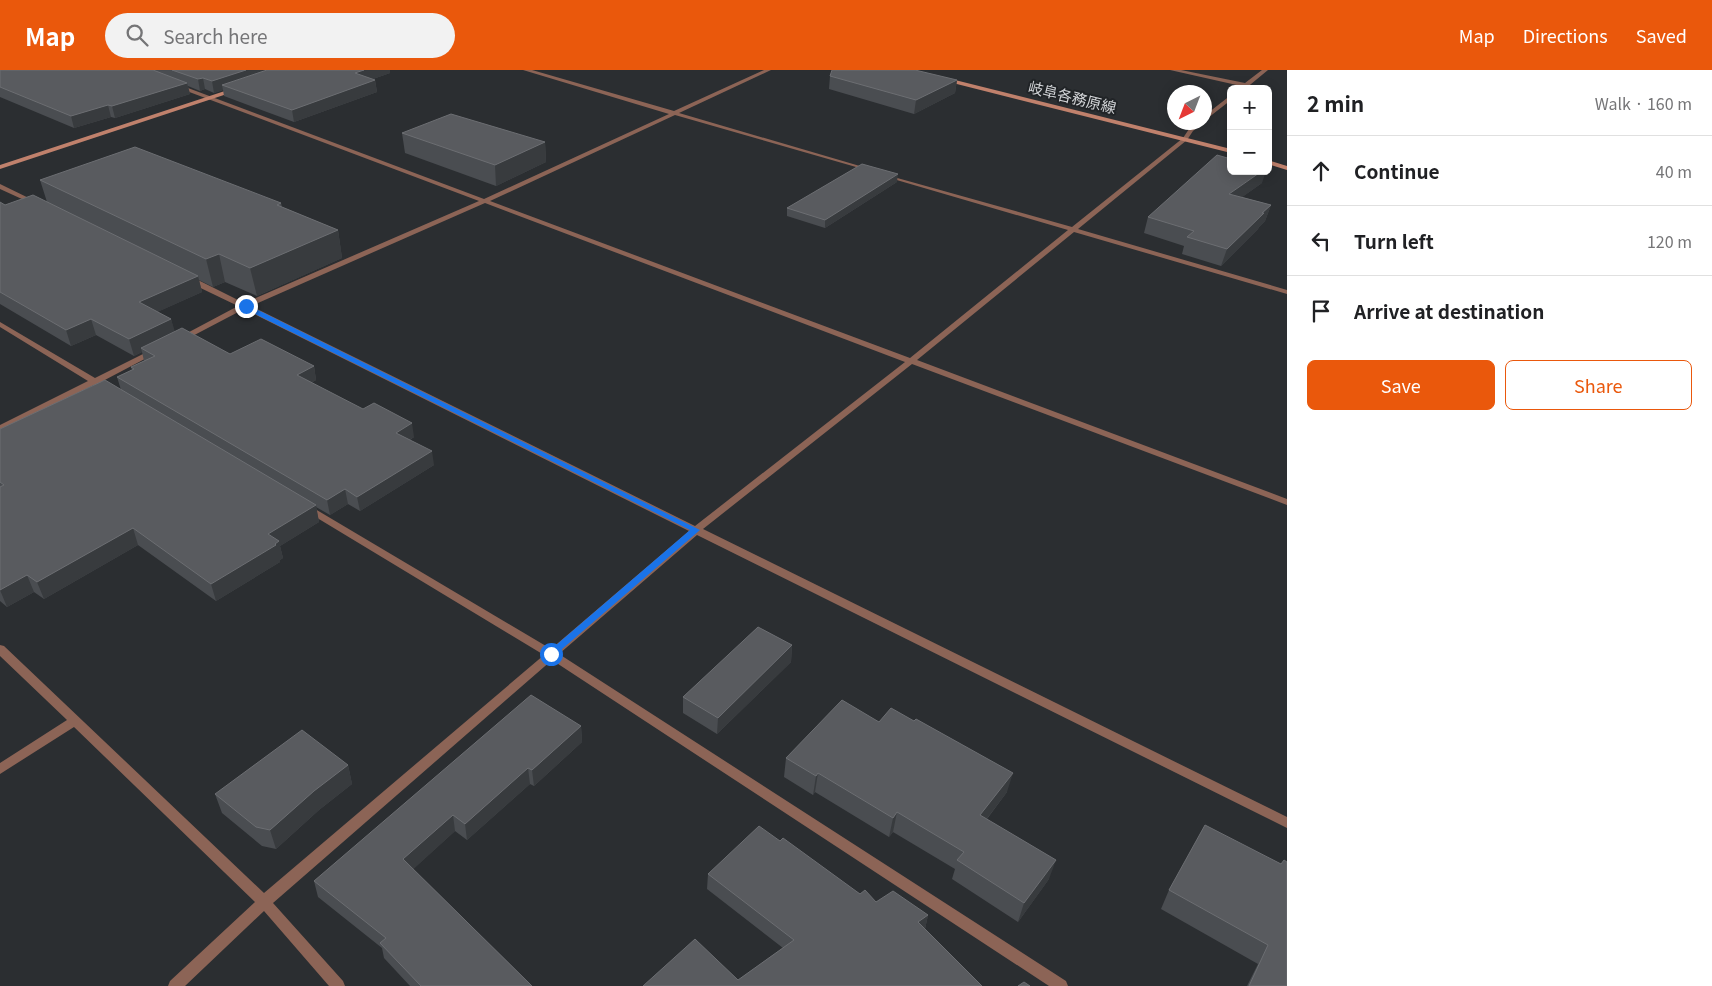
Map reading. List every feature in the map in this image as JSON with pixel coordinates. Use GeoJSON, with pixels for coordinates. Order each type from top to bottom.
{"type":"FeatureCollection","features":[{"type":"Feature","properties":{"kind":"main road","name":"岐阜各務原線"},"geometry":{"type":"LineString","coordinates":[[935,77],[1227,150]]}},
{"type":"Feature","properties":{"kind":"main road"},"geometry":{"type":"LineString","coordinates":[[0,167],[244,87]]}},
{"type":"Feature","properties":{"kind":"main road"},"geometry":{"type":"LineString","coordinates":[[1272,163],[1287,168]]}},
{"type":"Feature","properties":{"kind":"street"},"geometry":{"type":"LineString","coordinates":[[526,70],[1287,292]]}},
{"type":"Feature","properties":{"kind":"street"},"geometry":{"type":"LineString","coordinates":[[170,344],[246,306],[482,202],[768,70]]}},
{"type":"Feature","properties":{"kind":"street"},"geometry":{"type":"LineString","coordinates":[[1173,70],[1235,85]]}},
{"type":"Feature","properties":{"kind":"street"},"geometry":{"type":"LineString","coordinates":[[1246,85],[1265,70]]}},
{"type":"Feature","properties":{"kind":"street"},"geometry":{"type":"LineString","coordinates":[[168,82],[482,202],[1287,502]]}},
{"type":"Feature","properties":{"kind":"street"},"geometry":{"type":"LineString","coordinates":[[1212,112],[1227,100]]}},
{"type":"Feature","properties":{"kind":"street"},"geometry":{"type":"LineString","coordinates":[[175,986],[264,902],[696,530],[910,361],[1185,139],[1191,130]]}},
{"type":"Feature","properties":{"kind":"street"},"geometry":{"type":"LineString","coordinates":[[0,186],[44,207]]}},
{"type":"Feature","properties":{"kind":"street"},"geometry":{"type":"LineString","coordinates":[[184,276],[1287,822]]}},
{"type":"Feature","properties":{"kind":"street"},"geometry":{"type":"LineString","coordinates":[[0,324],[120,396]]}},
{"type":"Feature","properties":{"kind":"street"},"geometry":{"type":"LineString","coordinates":[[0,428],[161,348]]}},
{"type":"Feature","properties":{"kind":"street"},"geometry":{"type":"LineString","coordinates":[[297,502],[551,654],[1061,986]]}},
{"type":"Feature","properties":{"kind":"street"},"geometry":{"type":"LineString","coordinates":[[0,649],[264,902],[338,986]]}},
{"type":"Feature","properties":{"kind":"street"},"geometry":{"type":"LineString","coordinates":[[0,770],[75,721]]}},
{"type":"Feature","properties":{"kind":"building"},"geometry":{"type":"Polygon","coordinates":[[[0,70],[153,70],[187,83],[112,106],[108,105],[71,116],[0,87],[0,70]]]}},
{"type":"Feature","properties":{"kind":"building"},"geometry":{"type":"Polygon","coordinates":[[[172,70],[246,70],[212,81],[203,78],[198,79],[172,70]]]}},
{"type":"Feature","properties":{"kind":"building"},"geometry":{"type":"Polygon","coordinates":[[[267,70],[364,70],[355,73],[375,80],[292,110],[222,85],[267,70]]]}},
{"type":"Feature","properties":{"kind":"building"},"geometry":{"type":"Polygon","coordinates":[[[832,70],[915,70],[957,80],[916,100],[830,76],[832,70]]]}},
{"type":"Feature","properties":{"kind":"building"},"geometry":{"type":"Polygon","coordinates":[[[451,114],[545,142],[495,165],[402,133],[451,114]]]}},
{"type":"Feature","properties":{"kind":"building"},"geometry":{"type":"Polygon","coordinates":[[[135,147],[281,203],[277,205],[338,230],[250,268],[219,254],[206,259],[40,180],[135,147]]]}},
{"type":"Feature","properties":{"kind":"building"},"geometry":{"type":"Polygon","coordinates":[[[1217,155],[1227,158],[1227,175],[1256,175],[1229,194],[1271,205],[1227,249],[1187,237],[1194,231],[1148,217],[1217,155]]]}},
{"type":"Feature","properties":{"kind":"building"},"geometry":{"type":"Polygon","coordinates":[[[862,164],[898,174],[825,220],[787,208],[862,164]]]}},
{"type":"Feature","properties":{"kind":"building"},"geometry":{"type":"Polygon","coordinates":[[[33,195],[198,276],[139,302],[171,319],[129,339],[91,319],[66,330],[0,292],[0,202],[5,205],[33,195]]]}},
{"type":"Feature","properties":{"kind":"building"},"geometry":{"type":"Polygon","coordinates":[[[182,328],[230,354],[261,339],[314,366],[297,375],[363,409],[374,403],[412,423],[396,433],[432,451],[357,497],[345,489],[327,500],[117,377],[134,369],[131,367],[155,356],[141,348],[182,328]]]}},
{"type":"Feature","properties":{"kind":"building"},"geometry":{"type":"Polygon","coordinates":[[[105,380],[316,505],[268,534],[279,541],[276,545],[211,584],[133,528],[37,582],[27,575],[0,590],[0,487],[4,485],[0,482],[0,429],[105,380]]]}},
{"type":"Feature","properties":{"kind":"building"},"geometry":{"type":"Polygon","coordinates":[[[758,627],[792,645],[718,718],[683,697],[758,627]]]}},
{"type":"Feature","properties":{"kind":"building"},"geometry":{"type":"Polygon","coordinates":[[[531,695],[581,726],[532,770],[528,768],[465,824],[453,815],[403,859],[532,986],[421,986],[380,943],[386,938],[314,881],[531,695]]]}},
{"type":"Feature","properties":{"kind":"building"},"geometry":{"type":"Polygon","coordinates":[[[842,700],[879,722],[891,708],[914,721],[916,719],[1013,773],[980,815],[1056,860],[1024,903],[957,860],[964,852],[897,812],[893,818],[818,773],[816,776],[786,758],[842,700]]]}},
{"type":"Feature","properties":{"kind":"building"},"geometry":{"type":"Polygon","coordinates":[[[302,730],[348,765],[314,791],[270,830],[256,827],[215,794],[302,730]]]}},
{"type":"Feature","properties":{"kind":"building"},"geometry":{"type":"Polygon","coordinates":[[[1205,825],[1281,864],[1284,860],[1287,862],[1287,986],[1249,986],[1268,945],[1169,890],[1205,825]]]}},
{"type":"Feature","properties":{"kind":"building"},"geometry":{"type":"Polygon","coordinates":[[[759,826],[780,841],[783,838],[860,894],[865,890],[876,902],[893,891],[928,915],[918,922],[982,986],[643,986],[695,939],[738,980],[794,940],[708,874],[759,826]]]}},
{"type":"Feature","properties":{"kind":"building"},"geometry":{"type":"Polygon","coordinates":[[[1024,982],[1030,986],[1018,986],[1024,982]]]}},
{"type":"Feature","properties":{"kind":"route"},"geometry":{"type":"LineString","coordinates":[[246,306],[696,530],[551,654]]}}]}
